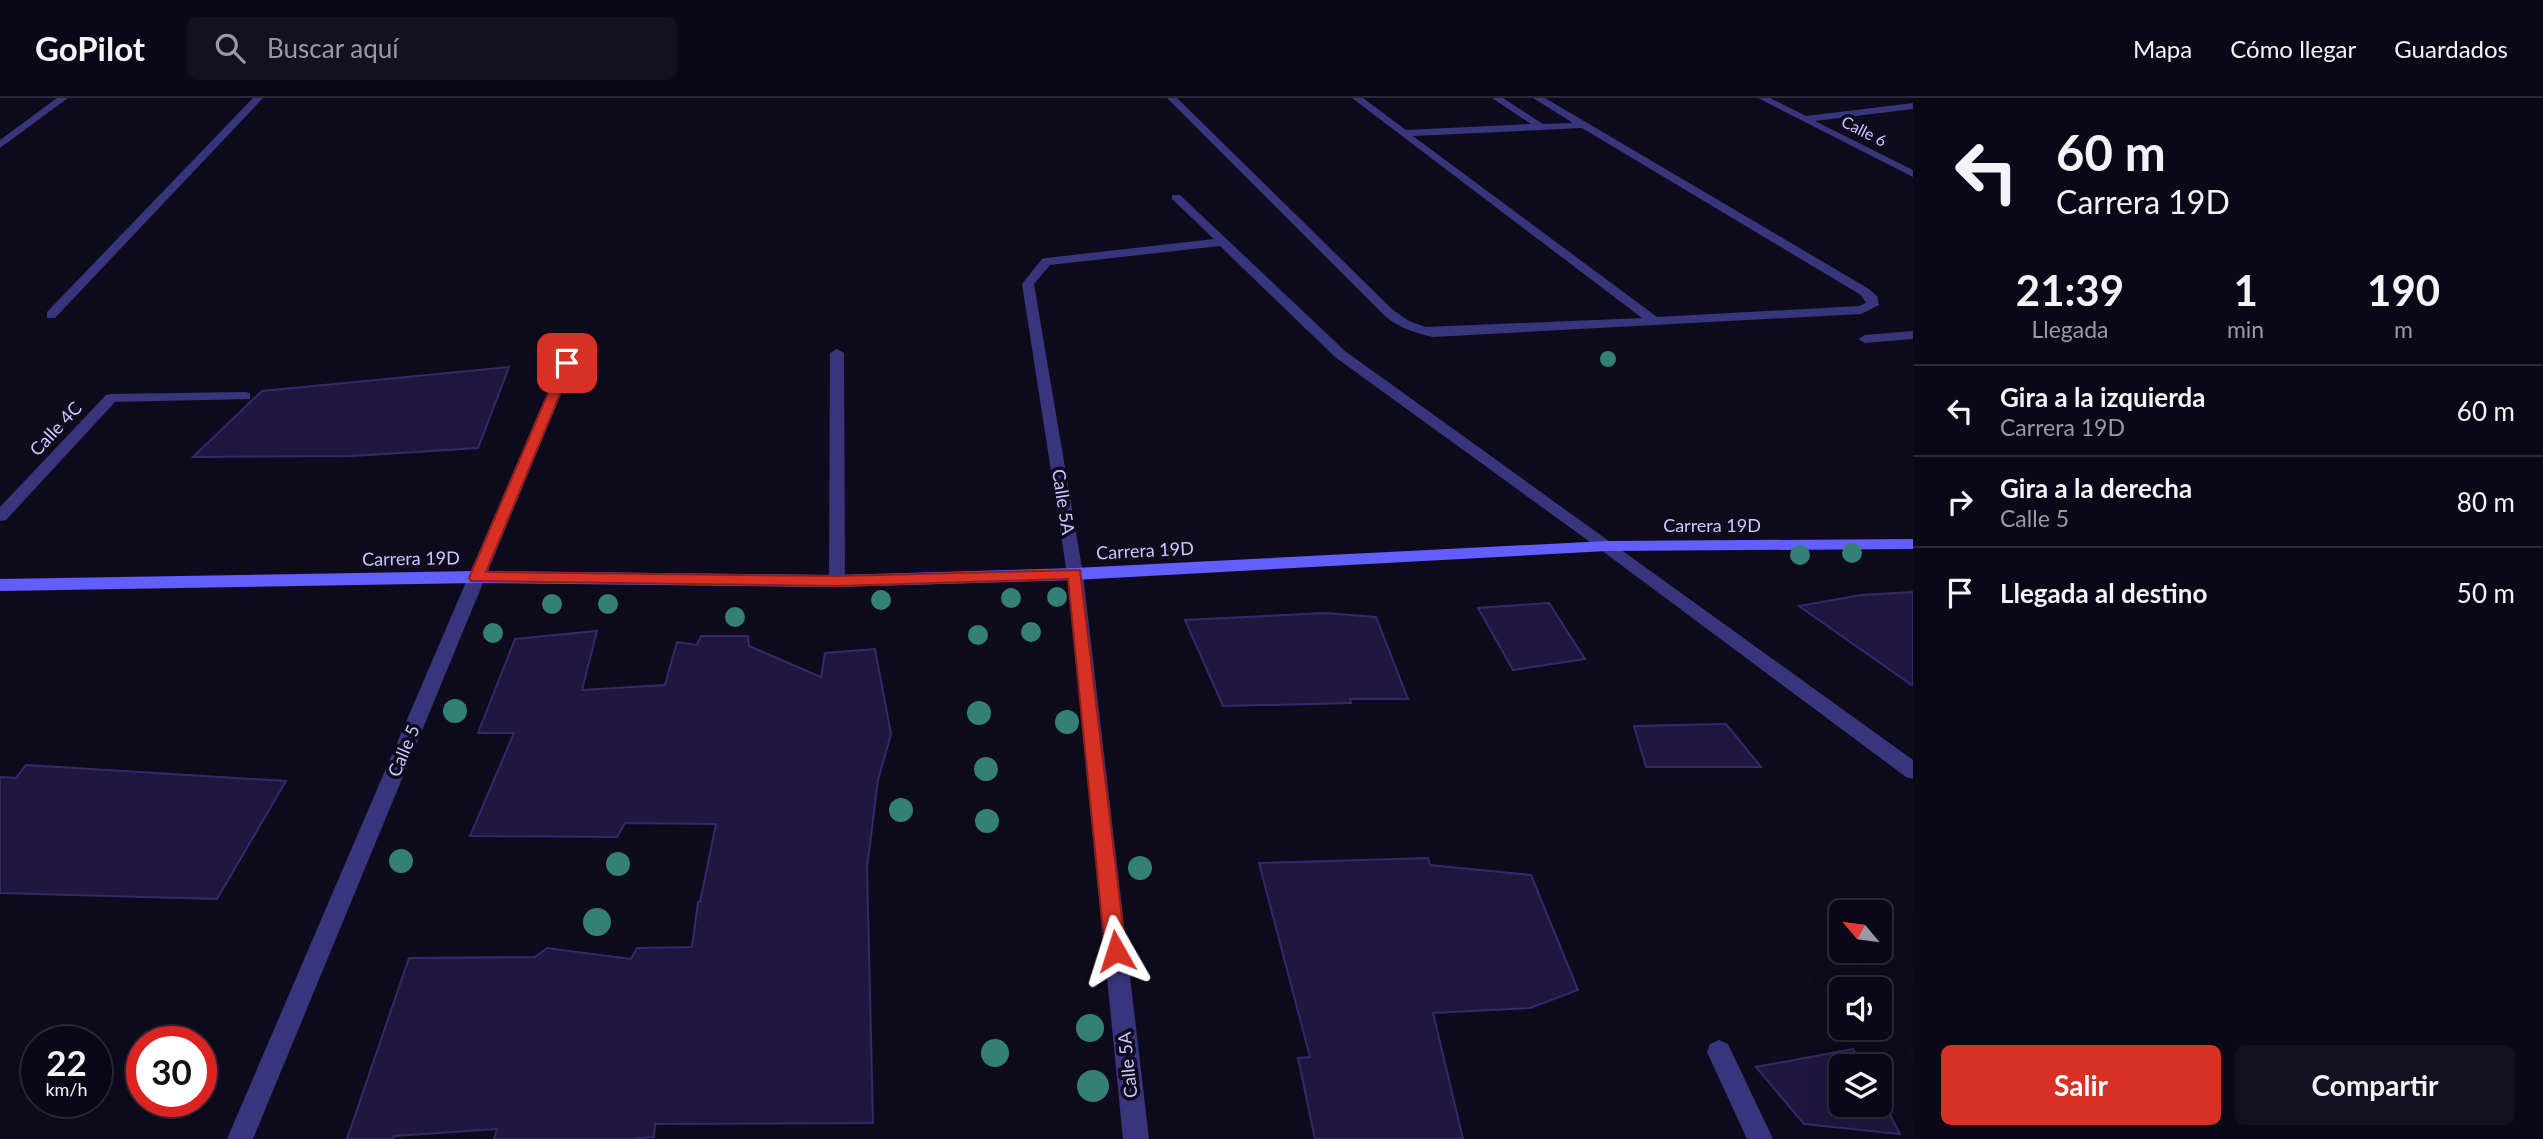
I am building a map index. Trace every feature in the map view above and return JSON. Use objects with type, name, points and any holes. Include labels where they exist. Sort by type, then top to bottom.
[{"type":"street","points":[[0,145],[63,98]]},
{"type":"street","points":[[51,315],[258,98]]},
{"type":"street","points":[[1171,98],[1390,313],[1408,326],[1433,333],[1861,310],[1873,305],[1871,296],[1865,292],[1538,98]]},
{"type":"street","points":[[1357,98],[1654,321]]},
{"type":"street","points":[[1497,98],[1541,127]]},
{"type":"street","name":"Calle 6","points":[[1763,98],[1913,174]]},
{"type":"street","points":[[1804,119],[1913,106]]},
{"type":"street","points":[[1404,133],[1584,125]]},
{"type":"street","points":[[1175,197],[1340,354],[1913,771]]},
{"type":"street","name":"Calle 5A","points":[[1136,1139],[1075,574],[1028,284],[1046,262],[1222,242]]},
{"type":"street","points":[[1865,339],[1913,335]]},
{"type":"street","points":[[837,353],[837,581]]},
{"type":"street","name":"Calle 5","points":[[240,1139],[567,363]]},
{"type":"street","name":"Calle 4C","points":[[0,516],[111,398],[244,396]]},
{"type":"street","name":"Carrera 19D","points":[[0,585],[477,578],[837,581],[1075,574],[1607,546],[1913,544]]},
{"type":"street","points":[[1719,1052],[1760,1139]]},
{"type":"building","points":[[509,367],[478,448],[352,456],[193,457],[262,391]]},
{"type":"building","points":[[1913,592],[1913,686],[1799,606],[1861,595]]},
{"type":"building","points":[[1549,603],[1585,659],[1513,670],[1478,608]]},
{"type":"building","points":[[1325,613],[1376,617],[1408,699],[1350,699],[1351,703],[1223,706],[1185,620]]},
{"type":"building","points":[[597,631],[582,690],[665,685],[677,642],[697,645],[701,636],[748,636],[749,646],[821,677],[825,653],[875,649],[891,734],[878,780],[867,868],[873,1123],[655,1124],[654,1137],[632,1139],[494,1139],[497,1129],[394,1136],[393,1139],[347,1139],[409,958],[535,957],[547,948],[631,959],[637,948],[692,947],[698,902],[716,824],[625,823],[617,837],[470,836],[514,733],[478,733],[515,639]]},
{"type":"building","points":[[1726,724],[1761,767],[1646,767],[1634,726]]},
{"type":"building","points":[[26,765],[286,781],[217,899],[0,893],[0,777],[16,778]]},
{"type":"building","points":[[1428,858],[1430,865],[1531,875],[1578,990],[1530,1008],[1433,1013],[1463,1139],[1315,1139],[1298,1058],[1310,1057],[1259,863]]},
{"type":"building","points":[[1853,1049],[1856,1054],[1829,1054],[1829,1117],[1891,1117],[1900,1134],[1804,1124],[1756,1067]]},
{"type":"route","points":[[567,363],[477,578],[837,581],[1075,574],[1116,951]]}]
